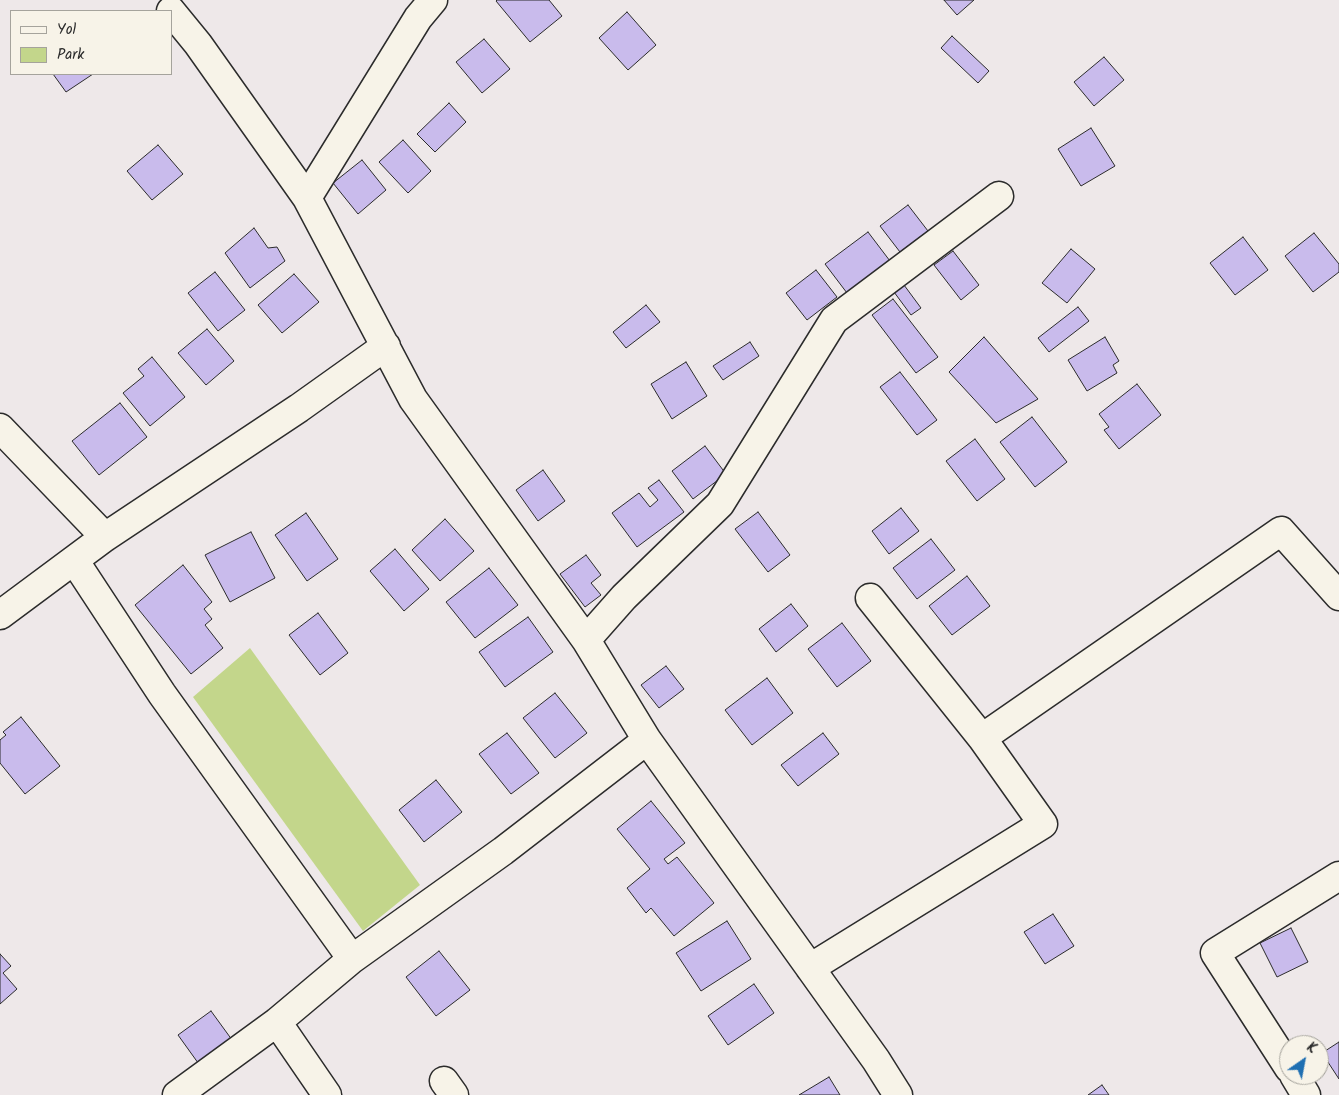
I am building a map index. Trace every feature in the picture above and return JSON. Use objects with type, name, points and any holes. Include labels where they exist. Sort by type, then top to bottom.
[{"type":"street","points":[[162,0],[170,10]]},
{"type":"street","points":[[307,198],[418,18],[433,0]]},
{"type":"street","points":[[172,12],[198,44],[307,198],[413,399],[586,640],[647,740],[876,1060],[898,1095]]},
{"type":"street","points":[[586,640],[624,597],[720,504],[834,320],[999,196]]},
{"type":"street","points":[[0,615],[105,537],[299,408],[386,346]]},
{"type":"street","points":[[0,428],[105,537]]},
{"type":"street","points":[[982,738],[1281,531],[1339,596]]},
{"type":"street","points":[[74,560],[162,694],[352,959]]},
{"type":"street","points":[[810,968],[1043,824],[982,738],[870,598]]},
{"type":"street","points":[[177,1095],[276,1022],[352,959],[503,851],[647,740]]},
{"type":"street","points":[[1279,1052],[1216,954],[1339,876]]},
{"type":"street","points":[[276,1022],[327,1095]]},
{"type":"green space","points":[[250,648],[420,885],[363,931],[193,697]]},
{"type":"building","points":[[497,0],[549,0],[562,16],[530,42]]},
{"type":"building","points":[[944,0],[974,0],[957,15]]},
{"type":"building","points":[[627,12],[656,45],[628,70],[599,38]]},
{"type":"building","points":[[952,36],[989,71],[978,83],[941,48]]},
{"type":"building","points":[[484,39],[510,69],[482,93],[456,62]]},
{"type":"building","points":[[1104,57],[1124,80],[1094,106],[1074,82]]},
{"type":"building","points":[[54,75],[92,75],[66,92]]},
{"type":"building","points":[[449,103],[466,122],[435,152],[417,134]]},
{"type":"building","points":[[1091,128],[1115,166],[1081,186],[1058,149]]},
{"type":"building","points":[[403,140],[431,171],[408,193],[379,162]]},
{"type":"building","points":[[158,145],[183,174],[152,200],[127,171]]},
{"type":"building","points":[[362,160],[386,190],[358,214],[333,183]]},
{"type":"building","points":[[908,205],[928,231],[900,252],[880,226]]},
{"type":"building","points":[[254,228],[268,248],[277,247],[285,261],[250,288],[225,253]]},
{"type":"building","points":[[868,232],[890,261],[847,293],[825,264]]},
{"type":"building","points":[[1314,233],[1339,264],[1339,272],[1313,292],[1285,256]]},
{"type":"building","points":[[1243,237],[1268,270],[1235,295],[1210,263]]},
{"type":"building","points":[[1071,249],[1095,269],[1067,303],[1042,283]]},
{"type":"building","points":[[953,251],[979,285],[961,300],[934,265]]},
{"type":"building","points":[[816,270],[837,297],[807,320],[786,293]]},
{"type":"building","points":[[215,272],[245,310],[218,331],[188,293]]},
{"type":"building","points":[[294,274],[319,302],[282,333],[258,305]]},
{"type":"building","points":[[904,285],[921,308],[911,315],[894,292]]},
{"type":"building","points":[[893,299],[938,357],[916,373],[872,315]]},
{"type":"building","points":[[646,305],[660,322],[626,348],[613,332]]},
{"type":"building","points":[[1078,307],[1089,321],[1049,352],[1038,338]]},
{"type":"building","points":[[207,329],[234,361],[206,385],[178,353]]},
{"type":"building","points":[[984,337],[1038,399],[996,423],[949,372]]},
{"type":"building","points":[[1105,337],[1119,361],[1113,365],[1117,373],[1087,391],[1068,360]]},
{"type":"building","points":[[750,342],[759,356],[723,380],[713,366]]},
{"type":"building","points":[[152,357],[185,397],[150,426],[123,393],[144,376],[138,369]]},
{"type":"building","points":[[686,362],[707,396],[672,419],[651,384]]},
{"type":"building","points":[[900,372],[937,420],[917,435],[880,387]]},
{"type":"building","points":[[1137,384],[1161,415],[1119,449],[1104,430],[1109,427],[1099,414]]},
{"type":"building","points":[[120,403],[147,437],[99,475],[72,441]]},
{"type":"building","points":[[1032,417],[1067,462],[1035,487],[1000,442]]},
{"type":"building","points":[[975,439],[1005,479],[977,501],[946,461]]},
{"type":"building","points":[[705,446],[726,474],[693,499],[672,471]]},
{"type":"building","points":[[543,470],[565,501],[538,521],[516,490]]},
{"type":"building","points":[[659,480],[684,512],[637,547],[612,513],[639,493],[650,507],[658,500],[648,488]]},
{"type":"building","points":[[901,508],[919,531],[889,554],[872,531]]},
{"type":"building","points":[[758,512],[790,555],[768,572],[735,529]]},
{"type":"building","points":[[306,513],[338,559],[307,581],[275,535]]},
{"type":"building","points":[[445,519],[474,551],[440,581],[412,550]]},
{"type":"building","points":[[251,532],[275,578],[230,602],[205,555]]},
{"type":"building","points":[[931,539],[955,570],[917,599],[893,568]]},
{"type":"building","points":[[395,549],[429,589],[404,611],[370,571]]},
{"type":"building","points":[[586,555],[601,575],[591,583],[601,595],[585,607],[560,574]]},
{"type":"building","points":[[183,565],[212,602],[204,609],[212,619],[205,625],[223,648],[191,674],[135,605]]},
{"type":"building","points":[[489,568],[518,605],[475,638],[446,602]]},
{"type":"building","points":[[967,576],[990,606],[952,635],[929,606]]},
{"type":"building","points":[[791,604],[808,626],[776,652],[759,629]]},
{"type":"building","points":[[318,613],[348,653],[320,675],[289,635]]},
{"type":"building","points":[[528,617],[553,652],[505,687],[479,652]]},
{"type":"building","points":[[842,623],[871,661],[837,687],[808,649]]},
{"type":"building","points":[[666,666],[684,689],[659,708],[641,685]]},
{"type":"building","points":[[767,678],[793,713],[752,745],[725,710]]},
{"type":"building","points":[[555,693],[587,733],[555,758],[523,718]]},
{"type":"building","points":[[21,717],[60,766],[25,794],[0,763],[0,740],[6,735],[3,732]]},
{"type":"building","points":[[507,733],[539,773],[511,794],[479,754]]},
{"type":"building","points":[[823,733],[839,754],[798,786],[781,765]]},
{"type":"building","points":[[436,780],[462,812],[424,842],[399,810]]},
{"type":"building","points":[[651,801],[685,843],[664,859],[668,864],[677,857],[714,903],[674,936],[651,908],[646,913],[627,888],[650,869],[617,829]]},
{"type":"building","points":[[1053,914],[1074,946],[1045,964],[1024,932]]},
{"type":"building","points":[[727,921],[751,959],[701,991],[676,953]]},
{"type":"building","points":[[1291,928],[1308,962],[1277,977],[1260,943]]},
{"type":"building","points":[[439,951],[470,990],[436,1016],[406,977]]},
{"type":"building","points":[[0,954],[11,966],[3,973],[17,989],[0,1004]]},
{"type":"building","points":[[754,984],[774,1013],[728,1045],[708,1016]]},
{"type":"building","points":[[211,1011],[235,1044],[201,1067],[178,1035]]},
{"type":"building","points":[[1339,1042],[1339,1079],[1329,1064],[1329,1048]]},
{"type":"building","points":[[829,1077],[840,1095],[799,1095]]},
{"type":"building","points":[[1102,1085],[1109,1095],[1088,1095]]}]
